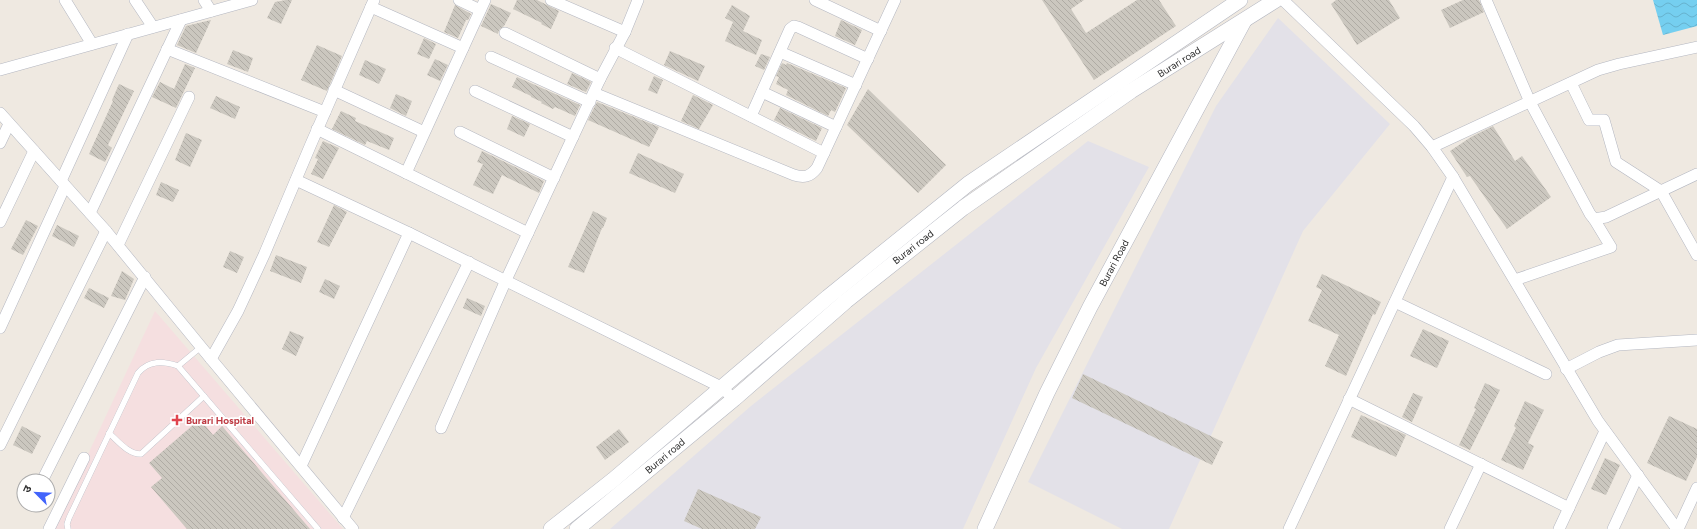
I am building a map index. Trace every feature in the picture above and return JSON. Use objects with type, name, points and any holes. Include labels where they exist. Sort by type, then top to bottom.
[{"type":"main road","points":[[1240,0],[1244,21]]},
{"type":"main road","name":"Burari road","points":[[552,529],[619,475],[828,297],[968,184],[1240,0]]},
{"type":"main road","name":"Burari road","points":[[577,529],[734,399],[846,301],[963,208],[1131,91],[1276,0]]},
{"type":"main road","name":"Burari Road","points":[[985,529],[1044,400],[1090,307],[1244,21]]},
{"type":"street","points":[[65,0],[92,44]]},
{"type":"street","points":[[135,0],[153,27]]},
{"type":"street","points":[[204,0],[211,11]]},
{"type":"street","points":[[0,70],[252,0]]},
{"type":"street","points":[[459,0],[480,10]]},
{"type":"street","points":[[406,173],[485,0]]},
{"type":"street","points":[[551,0],[624,32]]},
{"type":"street","points":[[441,428],[506,280],[638,0]]},
{"type":"street","points":[[815,0],[881,31]]},
{"type":"street","points":[[491,57],[802,177],[808,177],[813,174],[817,168],[895,0]]},
{"type":"street","points":[[1283,0],[1414,126],[1432,147],[1453,177],[1566,369],[1605,431],[1678,529],[1697,488]]},
{"type":"street","points":[[1486,0],[1530,102],[1590,214],[1611,247],[1515,280]]},
{"type":"street","points":[[211,359],[238,311],[251,284],[373,3],[463,48]]},
{"type":"street","points":[[90,213],[181,20]]},
{"type":"street","points":[[751,116],[790,28],[794,26],[868,59]]},
{"type":"street","points":[[505,33],[600,79]]},
{"type":"street","points":[[0,328],[128,34]]},
{"type":"street","points":[[1432,147],[1598,70],[1697,47]]},
{"type":"street","points":[[615,48],[824,153]]},
{"type":"street","points":[[167,49],[325,112]]},
{"type":"street","points":[[780,52],[856,85]]},
{"type":"street","points":[[1571,83],[1590,120],[1604,120],[1616,162],[1661,191],[1697,255]]},
{"type":"street","points":[[334,90],[424,132]]},
{"type":"street","points":[[475,91],[573,138]]},
{"type":"street","points":[[762,92],[836,127]]},
{"type":"street","points":[[118,245],[189,97]]},
{"type":"street","points":[[0,113],[118,245],[353,529]]},
{"type":"street","points":[[0,143],[9,124]]},
{"type":"street","points":[[317,129],[528,233]]},
{"type":"street","points":[[460,132],[554,178]]},
{"type":"street","points":[[0,222],[34,151]]},
{"type":"street","points":[[1594,219],[1606,217],[1697,174]]},
{"type":"street","points":[[1289,529],[1453,177]]},
{"type":"street","points":[[296,180],[506,280],[721,387],[734,399]]},
{"type":"street","points":[[0,445],[106,231]]},
{"type":"street","points":[[301,466],[409,233]]},
{"type":"street","points":[[343,518],[469,262]]},
{"type":"street","points":[[46,473],[145,277]]},
{"type":"street","points":[[1395,302],[1546,374]]},
{"type":"street","points":[[1566,369],[1599,352],[1618,345],[1697,340]]},
{"type":"street","points":[[1349,399],[1569,508]]},
{"type":"street","points":[[1559,529],[1605,431]]},
{"type":"street","points":[[49,529],[84,458]]},
{"type":"street","points":[[1450,529],[1480,464]]},
{"type":"street","points":[[1613,529],[1638,475]]},
{"type":"lane","points":[[178,366],[201,347]]},
{"type":"lane","points":[[68,529],[67,524],[69,518],[138,373],[142,368],[148,365],[162,362],[178,366],[318,529]]},
{"type":"lane","points":[[109,433],[130,451],[135,454],[141,454],[204,396]]},
{"type":"shaded area","points":[[1278,18],[1390,124],[1303,231],[1169,529],[1122,529],[1028,482],[1216,106]]},
{"type":"shaded area","points":[[1088,141],[1149,167],[1036,368],[963,529],[610,529],[751,406]]},
{"type":"shaded area","name":"Burari Hospital","points":[[155,311],[343,529],[53,529]]},
{"type":"water","points":[[1653,0],[1697,0],[1697,26],[1663,35]]},
{"type":"building","points":[[292,0],[281,24],[267,18],[275,2]]},
{"type":"building","points":[[517,0],[537,0],[559,11],[551,29],[513,9]]},
{"type":"building","points":[[1042,0],[1084,0],[1071,9],[1086,33],[1137,0],[1159,0],[1176,26],[1094,80]]},
{"type":"building","points":[[1336,0],[1389,0],[1400,18],[1357,45],[1331,4]]},
{"type":"building","points":[[1463,0],[1479,0],[1484,12],[1450,28],[1441,10]]},
{"type":"building","points":[[491,4],[511,13],[504,26],[499,30],[498,34],[481,26]]},
{"type":"building","points":[[455,5],[471,14],[468,20],[466,20],[458,38],[444,32]]},
{"type":"building","points":[[732,5],[750,16],[743,31],[762,40],[756,55],[725,41],[733,22],[725,18]]},
{"type":"building","points":[[211,20],[196,53],[177,45],[186,26]]},
{"type":"building","points":[[841,20],[862,30],[855,45],[835,36]]},
{"type":"building","points":[[424,38],[436,44],[429,59],[417,54]]},
{"type":"building","points":[[317,45],[342,56],[327,91],[301,80]]},
{"type":"building","points":[[233,50],[253,58],[248,72],[227,64]]},
{"type":"building","points":[[670,51],[705,66],[698,81],[664,65]]},
{"type":"building","points":[[761,54],[770,57],[764,70],[755,66]]},
{"type":"building","points":[[435,59],[448,65],[440,81],[427,75]]},
{"type":"building","points":[[365,60],[386,69],[379,84],[359,75]]},
{"type":"building","points":[[782,63],[786,65],[787,63],[846,88],[835,112],[831,110],[828,116],[786,95],[788,90],[776,84],[779,77],[776,76]]},
{"type":"building","points":[[185,64],[195,68],[176,108],[152,97],[160,82],[174,89]]},
{"type":"building","points":[[572,73],[591,82],[586,92],[567,84]]},
{"type":"building","points":[[654,76],[663,80],[657,94],[648,90]]},
{"type":"building","points":[[517,77],[580,105],[575,116],[555,107],[553,109],[512,87]]},
{"type":"building","points":[[119,84],[134,91],[108,145],[112,148],[105,162],[89,154]]},
{"type":"building","points":[[868,89],[946,165],[918,193],[847,125]]},
{"type":"building","points":[[396,94],[412,101],[406,116],[390,108]]},
{"type":"building","points":[[693,95],[713,105],[699,129],[681,121]]},
{"type":"building","points":[[216,96],[240,107],[235,119],[210,108]]},
{"type":"building","points":[[597,102],[659,127],[649,147],[588,120]]},
{"type":"building","points":[[780,108],[822,128],[816,141],[774,120]]},
{"type":"building","points":[[341,111],[356,118],[355,121],[394,138],[389,150],[367,141],[365,145],[332,129]]},
{"type":"building","points":[[512,116],[530,124],[524,137],[507,129]]},
{"type":"building","points":[[1493,126],[1515,161],[1522,156],[1551,197],[1507,229],[1470,176],[1467,177],[1450,151],[1471,137]]},
{"type":"building","points":[[186,133],[202,140],[190,167],[175,160]]},
{"type":"building","points":[[323,141],[339,148],[323,179],[311,174],[318,159],[315,158]]},
{"type":"building","points":[[482,151],[544,181],[539,193],[502,175],[493,194],[473,185],[483,164],[477,162]]},
{"type":"building","points":[[638,153],[684,174],[675,193],[629,173]]},
{"type":"building","points":[[161,182],[179,190],[173,202],[156,195]]},
{"type":"building","points":[[334,205],[347,212],[329,247],[317,242]]},
{"type":"building","points":[[593,211],[607,218],[584,273],[568,267]]},
{"type":"building","points":[[26,220],[38,226],[23,255],[11,249]]},
{"type":"building","points":[[57,225],[79,236],[74,247],[52,236]]},
{"type":"building","points":[[230,251],[244,257],[237,273],[223,267]]},
{"type":"building","points":[[276,255],[307,267],[301,283],[270,271]]},
{"type":"building","points":[[122,271],[134,279],[125,300],[111,296]]},
{"type":"building","points":[[1322,274],[1381,302],[1375,315],[1373,314],[1346,376],[1325,366],[1339,335],[1308,321],[1322,290],[1316,287]]},
{"type":"building","points":[[325,279],[340,286],[334,299],[319,292]]},
{"type":"building","points":[[89,288],[109,298],[104,308],[84,298]]},
{"type":"building","points":[[467,298],[485,306],[481,316],[463,308]]},
{"type":"building","points":[[1423,329],[1449,341],[1437,368],[1410,356]]},
{"type":"building","points":[[290,331],[304,337],[296,356],[282,349]]},
{"type":"building","points":[[1083,374],[1223,442],[1212,465],[1072,398]]},
{"type":"building","points":[[1485,383],[1500,390],[1470,450],[1459,445],[1476,409],[1474,408]]},
{"type":"building","points":[[1413,393],[1423,397],[1412,422],[1402,417]]},
{"type":"building","points":[[1525,401],[1544,410],[1528,443],[1534,446],[1523,470],[1501,460],[1516,428],[1514,426]]},
{"type":"building","points":[[1361,415],[1406,435],[1396,457],[1351,437]]},
{"type":"building","points":[[1669,416],[1697,429],[1697,457],[1686,481],[1647,463]]},
{"type":"building","points":[[200,419],[213,435],[222,426],[310,529],[187,529],[151,487],[162,478],[149,463]]},
{"type":"building","points":[[22,426],[41,436],[32,454],[13,445]]},
{"type":"building","points":[[619,429],[629,442],[605,460],[596,447]]},
{"type":"building","points":[[1605,458],[1620,465],[1606,495],[1591,489]]},
{"type":"building","points":[[698,489],[761,517],[755,529],[702,529],[684,521]]},
{"type":"place","name":"Burari Hospital","points":[[177,420]]}]
